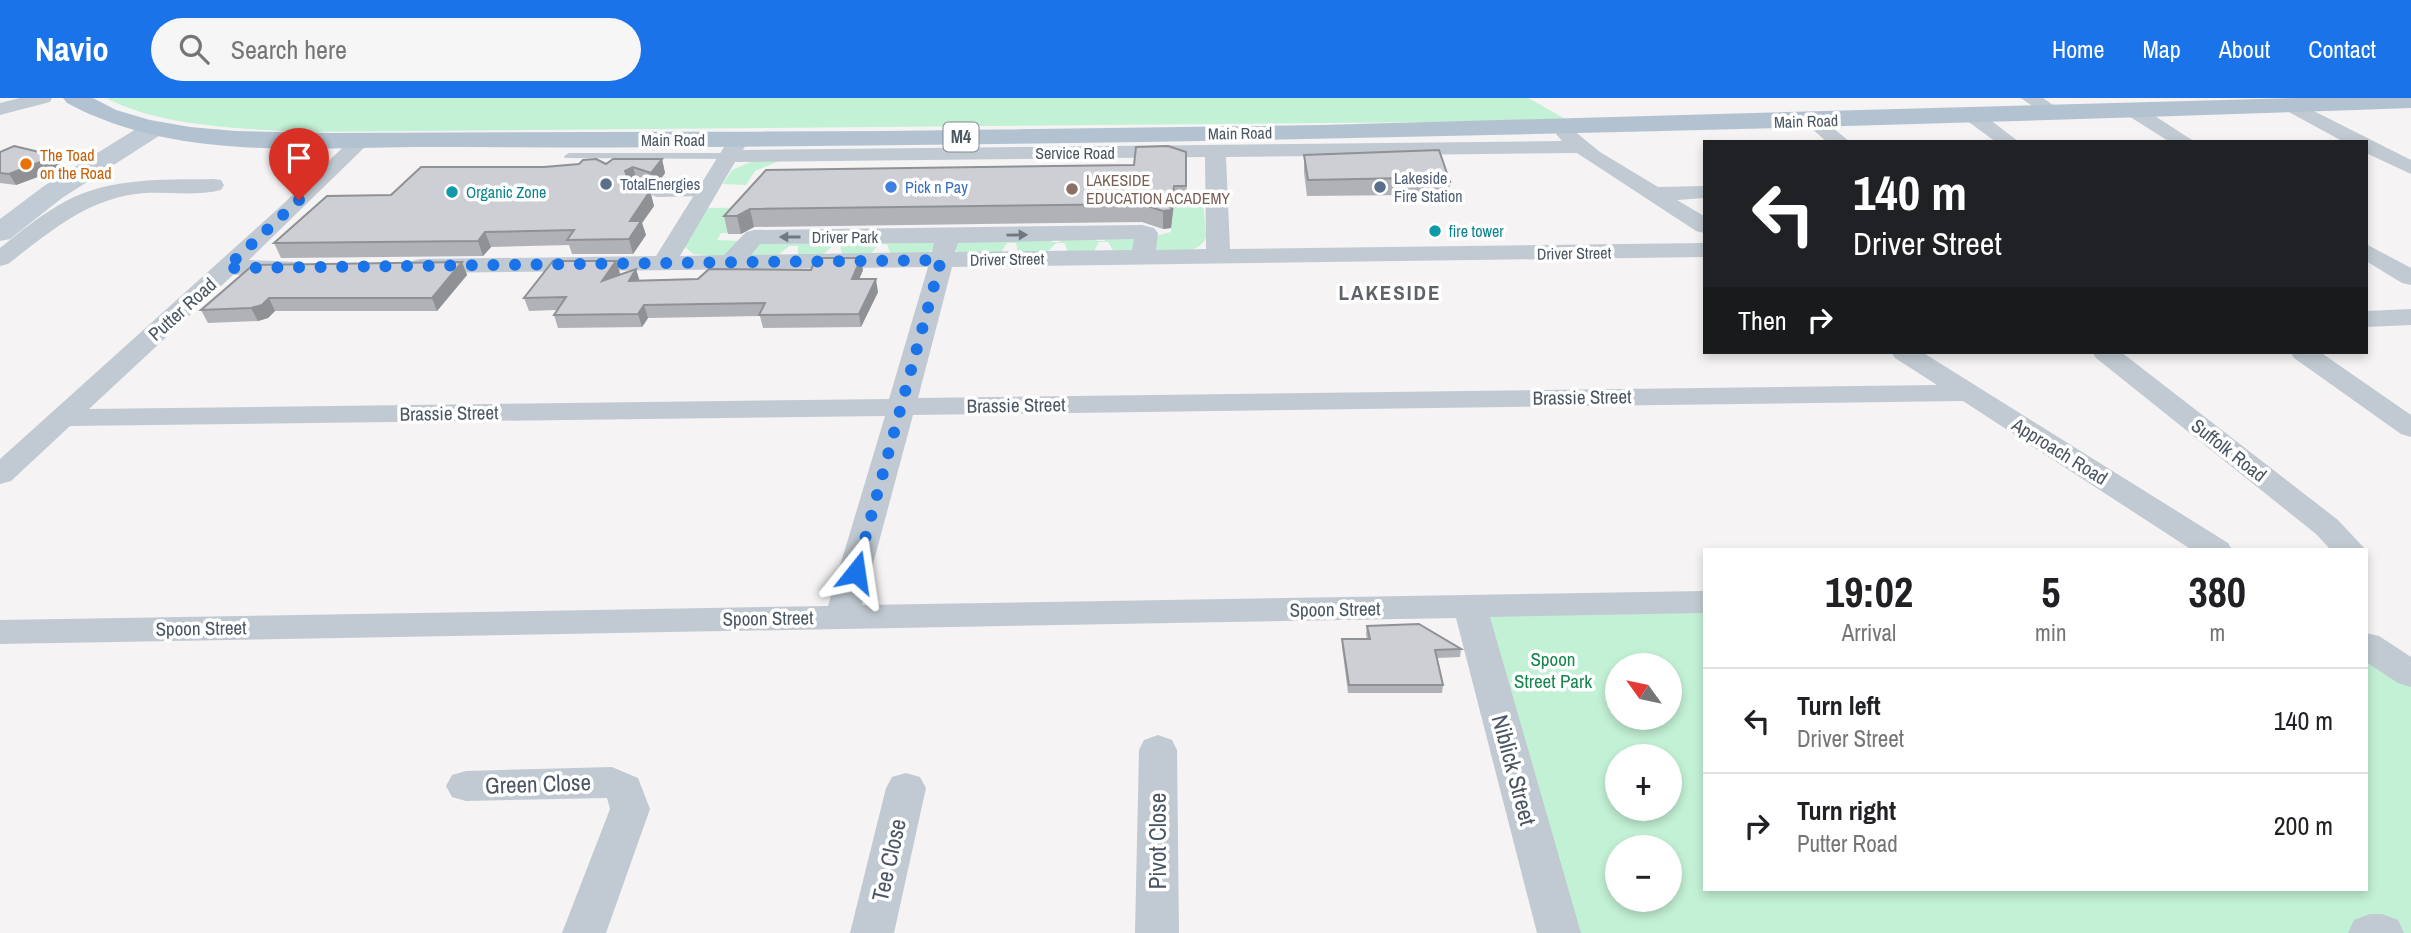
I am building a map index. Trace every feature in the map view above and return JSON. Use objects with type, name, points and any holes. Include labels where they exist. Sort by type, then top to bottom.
[{"type":"main road","name":"Main Road","points":[[75,98],[109,117],[153,129],[188,134],[297,140],[734,148],[1404,140],[1560,128],[2411,101]]},
{"type":"main road","points":[[18,223],[53,192],[153,129]]},
{"type":"main road","points":[[18,223],[188,134]]},
{"type":"street","points":[[0,108],[43,98]]},
{"type":"street","points":[[2030,98],[2056,114]]},
{"type":"street","points":[[2291,106],[2356,140]]},
{"type":"street","points":[[2134,111],[2182,140]]},
{"type":"street","points":[[1973,116],[2006,140]]},
{"type":"street","points":[[1813,121],[1837,140]]},
{"type":"street","points":[[1560,128],[1582,147],[1703,225]]},
{"type":"street","name":"Putter Road","points":[[0,475],[362,140]]},
{"type":"street","name":"Service Road","points":[[734,148],[820,159],[1089,157],[1404,140],[1582,147]]},
{"type":"street","points":[[2368,146],[2411,168]]},
{"type":"street","points":[[664,263],[734,148]]},
{"type":"street","points":[[1215,152],[1218,257]]},
{"type":"street","points":[[0,259],[18,223],[121,189],[213,185]]},
{"type":"street","points":[[1654,194],[1703,192]]},
{"type":"street","points":[[841,617],[856,572],[945,247]]},
{"type":"street","name":"Driver Street","points":[[391,266],[664,263],[738,254],[945,247],[1144,250],[1218,257],[1703,250]]},
{"type":"street","points":[[2368,252],[2411,278]]},
{"type":"street","points":[[226,268],[310,267]]},
{"type":"street","points":[[2368,320],[2411,317]]},
{"type":"street","name":"Approach Road","points":[[1907,354],[2213,548]]},
{"type":"street","name":"Suffolk Road","points":[[2108,354],[2327,527],[2348,548]]},
{"type":"street","points":[[2306,354],[2411,428]]},
{"type":"street","name":"Brassie Street","points":[[62,418],[1969,393]]},
{"type":"street","name":"Spoon Street","points":[[0,632],[1703,602]]},
{"type":"street","name":"Niblick Street","points":[[1470,606],[1559,933]]},
{"type":"street","points":[[2368,646],[2411,674]]},
{"type":"street","name":"Pivot Close","points":[[1157,933],[1158,750]]},
{"type":"street","name":"Green Close","points":[[466,786],[612,782],[624,789],[630,809],[584,933]]},
{"type":"street","name":"Tee Close","points":[[872,933],[906,788]]},
{"type":"street","points":[[2370,933],[2382,933]]},
{"type":"lane","name":"Service Road","points":[[569,156],[601,162],[734,148]]},
{"type":"lane","points":[[636,186],[657,194],[707,193]]},
{"type":"green space","points":[[106,98],[1528,98],[1569,121],[295,132],[223,127],[174,120],[150,115]]},
{"type":"green space","points":[[753,161],[779,161],[755,171],[746,185],[723,184],[732,170]]},
{"type":"green space","points":[[1186,192],[1203,198],[1206,237],[1197,247],[1184,251],[1154,252],[1155,236],[1171,232],[1171,213],[737,218],[729,233],[721,233],[717,240],[741,241],[730,257],[693,254],[684,246],[707,208],[1186,203]]},
{"type":"green space","points":[[987,237],[1004,242],[1049,237],[1052,242],[1060,242],[1064,237],[1095,238],[1097,241],[1136,238],[1139,252],[1114,252],[1108,242],[1099,242],[1093,253],[1068,253],[1065,243],[1056,243],[1046,253],[1018,254],[1016,243],[1007,243],[1000,254],[958,254],[953,244]]},
{"type":"green space","points":[[895,238],[938,244],[927,255],[891,255],[887,244],[879,244],[870,255],[842,256],[840,245],[834,245],[821,256],[798,256],[798,246],[789,246],[777,256],[751,257],[752,246],[757,243],[796,244],[800,240],[887,243]]},
{"type":"green space","name":"Spoon Street Park","points":[[1703,602],[1703,891],[2368,891],[2368,646],[2411,674],[2411,933],[1559,933],[1470,606]]},
{"type":"building","points":[[14,146],[56,156],[9,174],[0,173],[0,152]]},
{"type":"building","points":[[1168,146],[1186,152],[1186,186],[1174,186],[1171,210],[1163,211],[1141,204],[750,209],[737,216],[724,216],[766,170],[1134,165],[1136,147]]},
{"type":"building","points":[[1439,150],[1450,182],[1409,182],[1408,178],[1308,180],[1304,155]]},
{"type":"building","points":[[596,159],[606,164],[613,159],[662,159],[651,173],[633,167],[625,171],[627,176],[644,182],[637,192],[650,191],[630,221],[641,221],[629,239],[567,240],[574,230],[485,232],[478,241],[274,243],[327,196],[391,195],[421,167],[544,167],[579,164],[583,160]]},
{"type":"building","points":[[816,258],[861,258],[852,279],[876,279],[859,314],[759,315],[765,303],[644,305],[638,314],[554,315],[566,297],[524,298],[553,261],[616,261],[602,281],[636,269],[629,281],[698,279],[709,269],[811,270]]},
{"type":"building","points":[[462,262],[432,298],[269,298],[262,305],[251,308],[201,310],[253,265]]},
{"type":"building","points":[[1419,624],[1461,649],[1435,650],[1443,685],[1349,685],[1342,639],[1370,639],[1367,626]]},
{"type":"place","name":"The Toad on the Road","points":[[26,164]]},
{"type":"place","name":"TotalEnergies","points":[[606,184]]},
{"type":"place","name":"Pick n Pay","points":[[891,187]]},
{"type":"place","name":"Lakeside Fire Station","points":[[1380,187]]},
{"type":"place","name":"LAKESIDE EDUCATION ACADEMY","points":[[1072,189]]},
{"type":"place","name":"Organic Zone","points":[[452,192]]},
{"type":"place","name":"fire tower","points":[[1435,231]]},
{"type":"district","name":"LAKESIDE","points":[[1390,293]]},
{"type":"route","points":[[299,200],[226,268],[941,260],[856,572]]}]
